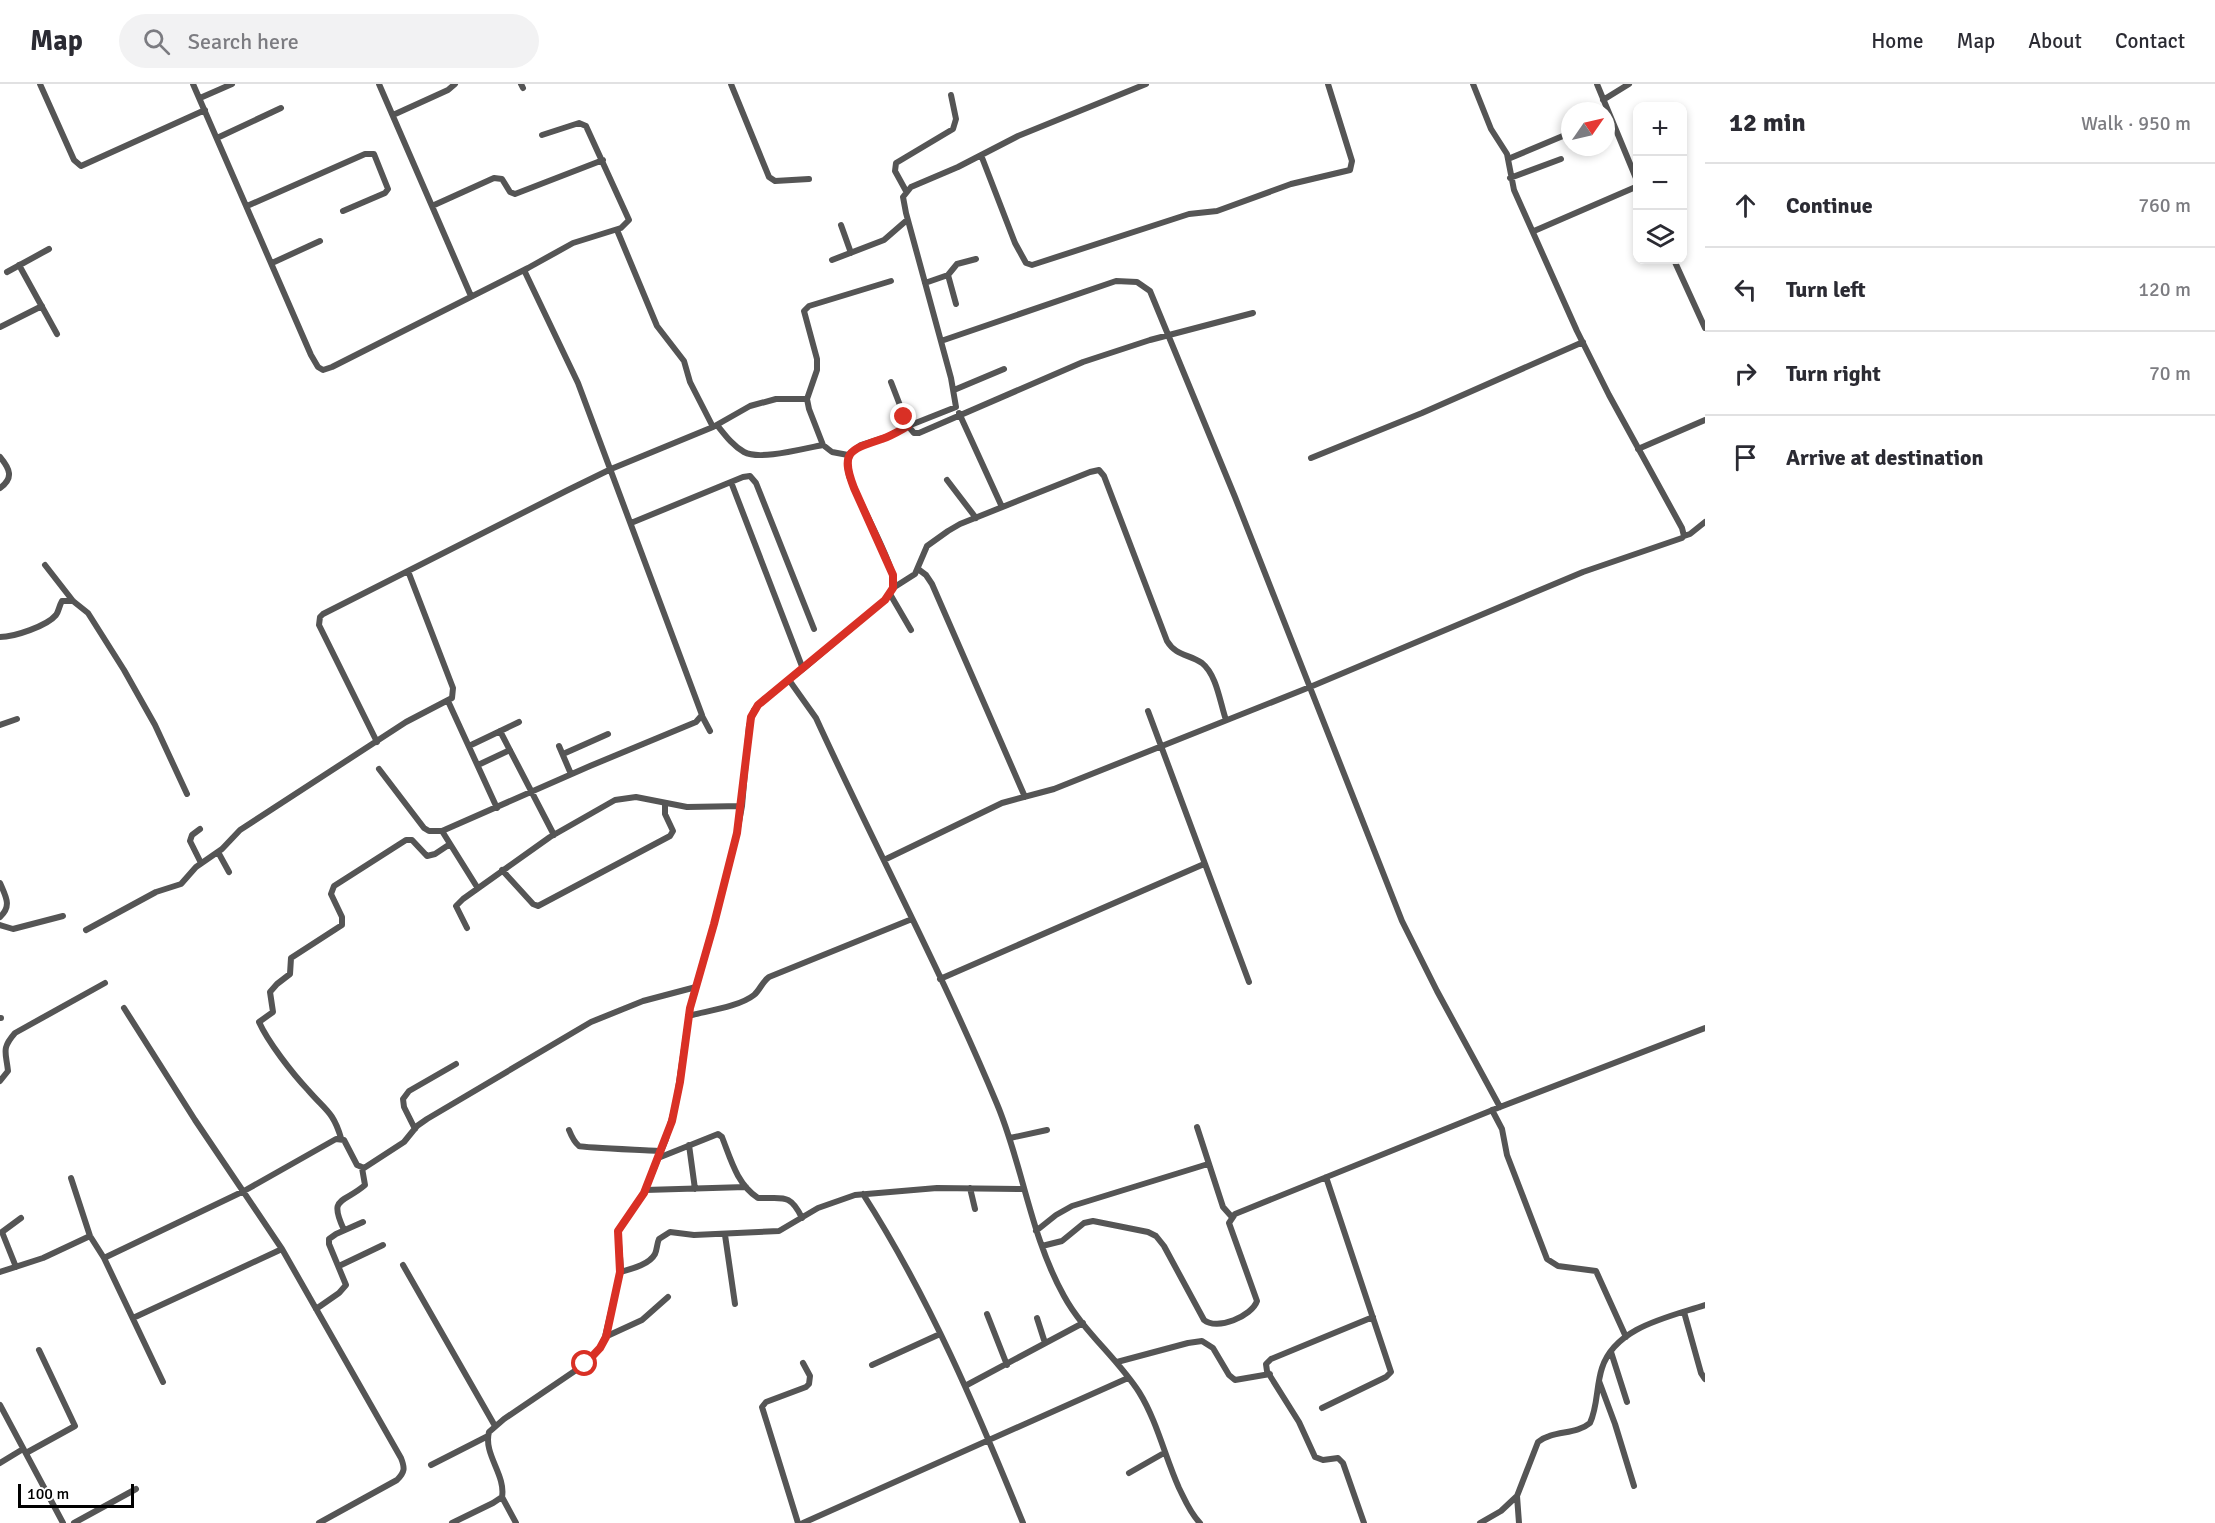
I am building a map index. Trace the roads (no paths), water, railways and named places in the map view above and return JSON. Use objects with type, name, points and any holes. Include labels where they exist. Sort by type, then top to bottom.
[{"type":"street","points":[[40,84],[74,160],[81,166],[205,110]]},
{"type":"street","points":[[193,84],[311,355],[318,367],[323,370],[524,270],[573,243],[617,230],[627,224],[629,220],[589,129],[584,124],[576,124],[542,135]]},
{"type":"street","points":[[200,98],[232,84]]},
{"type":"street","points":[[380,84],[471,296]]},
{"type":"street","points":[[393,115],[448,90],[455,84]]},
{"type":"street","points":[[731,84],[769,177],[775,181],[809,179]]},
{"type":"street","points":[[1002,507],[956,408],[954,390],[903,203],[906,191],[1042,125],[1146,84]]},
{"type":"street","points":[[981,155],[1015,243],[1026,263],[1032,265],[1180,217],[1228,208],[1298,182],[1350,170],[1352,161],[1328,84]]},
{"type":"street","points":[[1473,84],[1491,129],[1508,159],[1510,178],[1582,342],[1684,536]]},
{"type":"street","points":[[1597,84],[1603,100],[1629,84]]},
{"type":"street","points":[[906,191],[896,171],[896,163],[953,129],[956,119],[951,95]]},
{"type":"street","points":[[217,138],[281,108]]},
{"type":"street","points":[[1615,132],[1633,173]]},
{"type":"street","points":[[1508,159],[1561,137]]},
{"type":"street","points":[[247,206],[365,154],[374,154],[388,189],[385,193],[343,211]]},
{"type":"street","points":[[1510,178],[1561,159]]},
{"type":"street","points":[[432,206],[494,178],[502,179],[510,192],[515,194],[603,160]]},
{"type":"street","points":[[1534,231],[1633,186]]},
{"type":"street","points":[[832,260],[884,240],[908,220]]},
{"type":"street","points":[[841,225],[851,253]]},
{"type":"street","points":[[617,230],[653,318],[661,333],[684,361],[690,382],[715,426],[743,452],[753,455],[824,445]]},
{"type":"street","points":[[272,263],[320,241]]},
{"type":"street","points":[[7,272],[49,249]]},
{"type":"street","points":[[925,283],[948,275],[957,264],[976,259]]},
{"type":"street","points":[[1676,264],[1705,328]]},
{"type":"street","points":[[19,265],[57,334]]},
{"type":"street","points":[[524,270],[567,358],[710,731]]},
{"type":"street","points":[[948,275],[956,304]]},
{"type":"street","points":[[941,341],[1109,283],[1127,280],[1137,282],[1150,291],[1235,497],[1402,921],[1437,992],[1500,1107]]},
{"type":"street","points":[[891,281],[804,309],[817,359],[817,370],[807,399],[824,445],[832,452],[848,455],[861,446],[956,408]]},
{"type":"street","points":[[0,327],[42,306]]},
{"type":"street","points":[[891,382],[908,426],[914,433],[919,433],[1083,362],[1168,335],[1252,313]]},
{"type":"street","points":[[1311,458],[1422,413],[1582,342]]},
{"type":"street","points":[[954,390],[1004,369]]},
{"type":"street","points":[[377,742],[323,636],[318,621],[323,614],[610,469],[715,426],[758,403],[776,399],[807,399]]},
{"type":"street","points":[[1638,449],[1705,420]]},
{"type":"street","points":[[848,455],[849,476],[889,566],[894,582],[891,591],[911,630]]},
{"type":"street","points":[[0,457],[10,473],[7,483],[0,488]]},
{"type":"street","points":[[431,1466],[488,1436],[495,1426],[585,1364],[600,1348],[606,1337],[620,1272],[618,1231],[639,1204],[660,1154],[676,1104],[688,1016],[723,892],[742,806],[751,717],[758,705],[803,669],[891,591],[910,578],[918,569],[923,551],[927,546],[948,531],[976,518],[1099,470],[1102,472],[1167,641],[1176,652],[1200,662],[1207,668],[1226,720]]},
{"type":"street","points":[[631,523],[747,476],[756,483],[814,629]]},
{"type":"street","points":[[947,480],[976,518]]},
{"type":"street","points":[[731,482],[803,669]]},
{"type":"street","points":[[884,860],[1002,803],[1047,792],[1310,687],[1583,572],[1680,539],[1705,522]]},
{"type":"street","points":[[45,565],[73,601],[88,612],[124,670],[155,725],[187,794]]},
{"type":"street","points":[[918,569],[932,584],[1025,797]]},
{"type":"street","points":[[86,930],[156,892],[181,884],[201,863],[218,852],[240,830],[406,722],[448,700],[454,694],[408,571]]},
{"type":"street","points":[[0,637],[15,635],[37,626],[56,615],[62,602],[73,601]]},
{"type":"street","points":[[789,680],[816,718],[973,1047],[1010,1138],[1036,1231],[1063,1294],[1083,1323],[1128,1378],[1151,1417],[1164,1453],[1188,1506],[1200,1523]]},
{"type":"street","points":[[448,700],[497,808]]},
{"type":"street","points":[[1148,711],[1249,982]]},
{"type":"street","points":[[379,769],[424,828],[429,831],[442,831],[696,722],[702,715]]},
{"type":"street","points":[[0,725],[17,719]]},
{"type":"street","points":[[469,746],[519,722]]},
{"type":"street","points":[[500,731],[554,835]]},
{"type":"street","points":[[563,754],[608,734]]},
{"type":"street","points":[[559,746],[572,774]]},
{"type":"street","points":[[478,765],[510,750]]},
{"type":"street","points":[[467,928],[456,906],[477,887],[554,835],[615,800],[636,797],[687,807],[742,806]]},
{"type":"street","points":[[502,870],[533,904],[541,904],[670,836],[673,831],[665,814],[665,804]]},
{"type":"street","points":[[200,829],[190,841],[201,863]]},
{"type":"street","points":[[442,831],[477,887]]},
{"type":"street","points":[[344,1230],[336,1207],[365,1185],[362,1168],[357,1165],[341,1138],[333,1116],[296,1076],[259,1022],[273,1012],[270,992],[290,974],[291,958],[342,926],[342,917],[331,894],[334,886],[406,840],[412,840],[428,856],[450,844]]},
{"type":"street","points":[[218,852],[229,872]]},
{"type":"street","points":[[940,979],[1204,864]]},
{"type":"street","points":[[0,884],[8,904],[7,911],[0,917]]},
{"type":"street","points":[[0,925],[13,929],[63,916]]},
{"type":"street","points":[[688,1016],[744,1001],[753,996],[763,981],[769,977],[912,919]]},
{"type":"street","points":[[0,1081],[8,1071],[5,1050],[8,1041],[15,1033],[105,983]]},
{"type":"street","points":[[362,1168],[404,1142],[415,1128],[591,1022],[643,1001],[696,987]]},
{"type":"street","points":[[124,1008],[195,1120],[282,1249],[405,1468],[403,1475],[397,1480],[319,1523]]},
{"type":"street","points":[[1042,1246],[1062,1241],[1089,1221],[1099,1221],[1153,1233],[1164,1246],[1204,1320],[1217,1325],[1250,1311],[1257,1301],[1234,1240],[1229,1223],[1231,1216],[1492,1110],[1705,1028]]},
{"type":"street","points":[[415,1128],[404,1107],[403,1099],[409,1091],[456,1064]]},
{"type":"street","points":[[1492,1110],[1502,1129],[1507,1155],[1547,1259],[1558,1266],[1596,1271],[1626,1337]]},
{"type":"street","points":[[1197,1127],[1223,1208],[1231,1216]]},
{"type":"street","points":[[568,1130],[578,1145],[585,1148],[609,1147],[660,1154],[716,1134],[720,1135],[736,1175],[746,1187],[758,1198],[778,1196],[792,1203],[802,1218]]},
{"type":"street","points":[[1010,1138],[1047,1130]]},
{"type":"street","points":[[104,1258],[244,1191],[341,1138]]},
{"type":"street","points":[[689,1145],[695,1189]]},
{"type":"street","points":[[1036,1231],[1072,1206],[1208,1164]]},
{"type":"street","points":[[1322,1408],[1390,1373],[1326,1177]]},
{"type":"street","points":[[71,1178],[90,1236],[104,1258],[164,1383]]},
{"type":"street","points":[[645,1190],[746,1187]]},
{"type":"street","points":[[620,1272],[651,1259],[656,1252],[659,1239],[666,1233],[724,1235],[779,1231],[834,1201],[863,1194],[937,1188],[1023,1189]]},
{"type":"street","points":[[970,1188],[975,1209]]},
{"type":"street","points":[[863,1194],[905,1261],[989,1439],[1023,1523]]},
{"type":"street","points":[[16,1267],[2,1232],[21,1218]]},
{"type":"street","points":[[316,1309],[345,1287],[346,1282],[328,1242],[332,1236],[363,1222]]},
{"type":"street","points":[[724,1235],[735,1304]]},
{"type":"street","points":[[0,1272],[43,1258],[90,1236]]},
{"type":"street","points":[[339,1266],[383,1245]]},
{"type":"street","points":[[133,1318],[282,1249]]},
{"type":"street","points":[[403,1264],[495,1426]]},
{"type":"street","points":[[606,1337],[642,1320],[668,1297]]},
{"type":"street","points":[[1519,1523],[1517,1496],[1538,1442],[1547,1437],[1584,1428],[1590,1423],[1604,1363],[1611,1352],[1626,1337],[1650,1324],[1705,1305]]},
{"type":"street","points":[[1684,1312],[1701,1373],[1705,1379]]},
{"type":"street","points":[[987,1314],[1007,1365]]},
{"type":"street","points":[[1364,1523],[1341,1460],[1335,1458],[1323,1460],[1315,1457],[1299,1422],[1266,1364],[1271,1359],[1373,1317]]},
{"type":"street","points":[[1036,1318],[1045,1343]]},
{"type":"street","points":[[965,1386],[1083,1323]]},
{"type":"street","points":[[872,1365],[940,1334]]},
{"type":"street","points":[[1117,1362],[1202,1341],[1213,1348],[1229,1375],[1235,1380],[1270,1374]]},
{"type":"street","points":[[0,1463],[75,1426],[39,1350]]},
{"type":"street","points":[[1611,1352],[1628,1402]]},
{"type":"street","points":[[803,1363],[810,1376],[810,1384],[766,1402],[762,1407],[801,1523],[1128,1378]]},
{"type":"street","points":[[1599,1381],[1634,1486]]},
{"type":"street","points":[[0,1405],[63,1523]]},
{"type":"street","points":[[488,1436],[502,1485],[502,1497],[516,1523]]},
{"type":"street","points":[[1129,1473],[1164,1453]]},
{"type":"street","points":[[74,1523],[136,1489]]},
{"type":"street","points":[[1480,1523],[1501,1511],[1517,1496]]},
{"type":"street","points":[[452,1523],[502,1497]]}]
